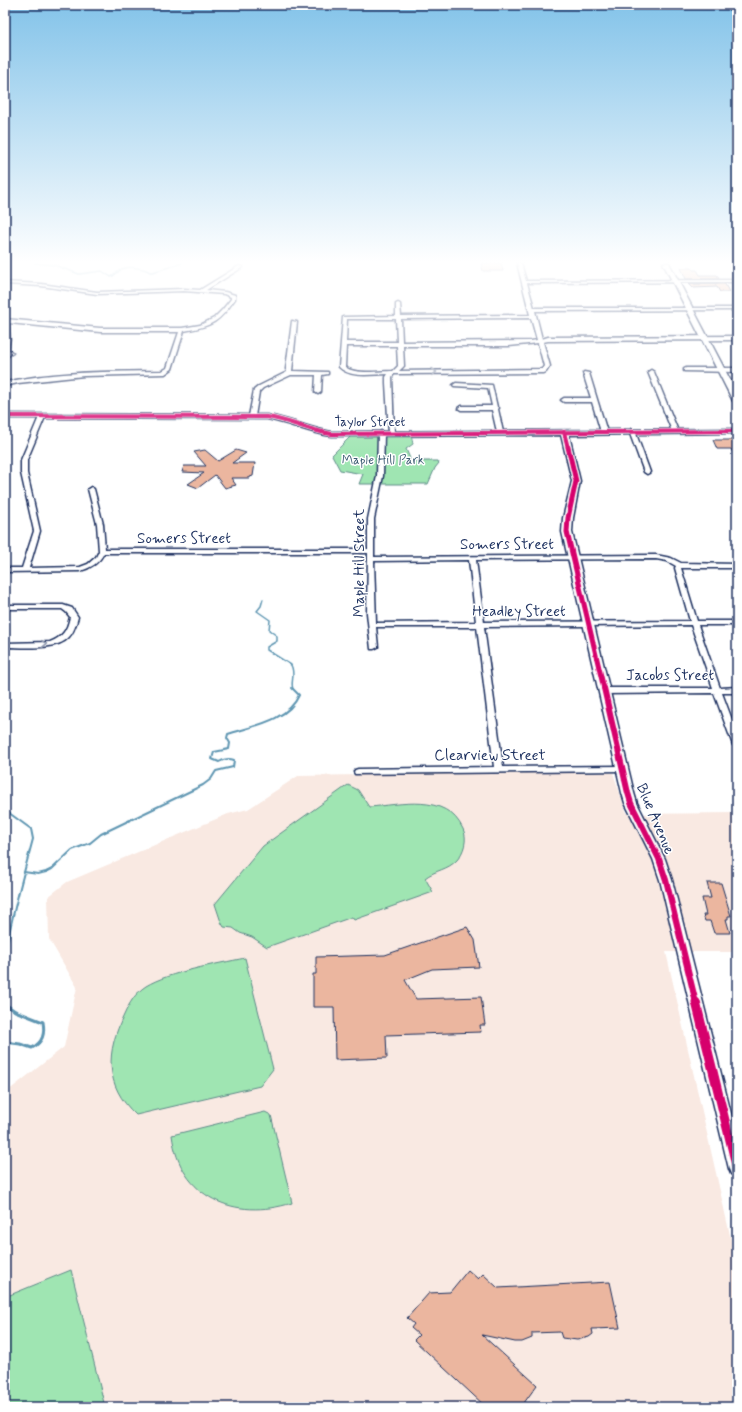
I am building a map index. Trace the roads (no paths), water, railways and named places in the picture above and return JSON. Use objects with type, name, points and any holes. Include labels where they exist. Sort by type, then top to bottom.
[{"type":"street","points":[[5,356],[10,353],[5,350],[8,339],[6,329]]},
{"type":"street","points":[[88,329],[187,329]]},
{"type":"street","points":[[290,373],[289,370],[293,329]]},
{"type":"street","points":[[344,329],[342,367],[344,370],[351,372],[538,372],[544,371],[547,366],[536,329]]},
{"type":"street","points":[[391,433],[389,383],[393,372],[401,366],[400,329]]},
{"type":"street","points":[[700,329],[737,401]]},
{"type":"street","points":[[5,384],[18,381],[84,374],[163,373],[170,369],[182,330]]},
{"type":"street","points":[[343,344],[523,343],[539,340],[737,338]]},
{"type":"street","points":[[686,370],[737,370]]},
{"type":"street","points":[[651,372],[675,431]]},
{"type":"street","points":[[252,416],[256,391],[261,387],[290,373],[326,373]]},
{"type":"street","points":[[318,373],[318,392]]},
{"type":"street","points":[[586,373],[604,432]]},
{"type":"street","points":[[456,385],[490,386],[500,432]]},
{"type":"street","points":[[564,400],[594,400]]},
{"type":"street","points":[[461,408],[496,408]]},
{"type":"street","name":"Taylor Street","points":[[6,416],[252,416],[277,418],[318,432],[737,431]]},
{"type":"street","points":[[25,570],[36,539],[37,526],[24,473],[24,460],[42,417]]},
{"type":"street","points":[[632,431],[647,472]]},
{"type":"street","name":"Blue Avenue","points":[[564,432],[576,476],[567,524],[568,540],[587,624],[631,803],[659,859],[666,880],[734,1142],[737,1169]]},
{"type":"street","name":"Maple Hill Street","points":[[374,647],[371,559],[372,519],[380,476],[381,433]]},
{"type":"street","points":[[5,570],[71,570],[85,568],[95,561],[102,551],[100,524],[91,489]]},
{"type":"street","name":"Somers Street","points":[[102,551],[371,551]]},
{"type":"street","name":"Somers Street","points":[[371,559],[656,557],[669,559],[680,565],[737,566]]},
{"type":"street","points":[[472,558],[499,770]]},
{"type":"street","points":[[680,565],[678,568],[695,623],[737,745]]},
{"type":"street","points":[[5,607],[64,607],[69,610],[74,617],[71,632],[57,642],[5,645]]},
{"type":"street","name":"Headley Street","points":[[373,625],[737,623]]},
{"type":"street","name":"Jacobs Street","points":[[603,691],[737,690]]},
{"type":"street","name":"Clearview Street","points":[[358,772],[622,770]]},
{"type":"waterway","points":[[263,599],[261,606],[257,611],[270,620],[269,630],[277,636],[277,641],[267,647],[267,650],[291,665],[293,672],[293,689]]},
{"type":"waterway","points":[[24,872],[38,874],[52,869],[72,850],[90,843],[101,834],[203,785],[211,779],[216,771],[233,767],[234,760],[226,759],[219,762],[212,759],[214,752],[229,749],[230,743],[227,738],[228,734],[259,725],[278,717],[287,711],[294,704],[299,695],[293,689]]},
{"type":"waterway","points":[[5,810],[31,829],[33,839],[10,927],[7,945],[7,970],[5,980]]},
{"type":"waterway","points":[[5,1004],[15,1011],[43,1022],[44,1030],[41,1040],[32,1048],[20,1044],[5,1042]]},
{"type":"park label","name":"Maple Hill Park","points":[[383,460]]}]
